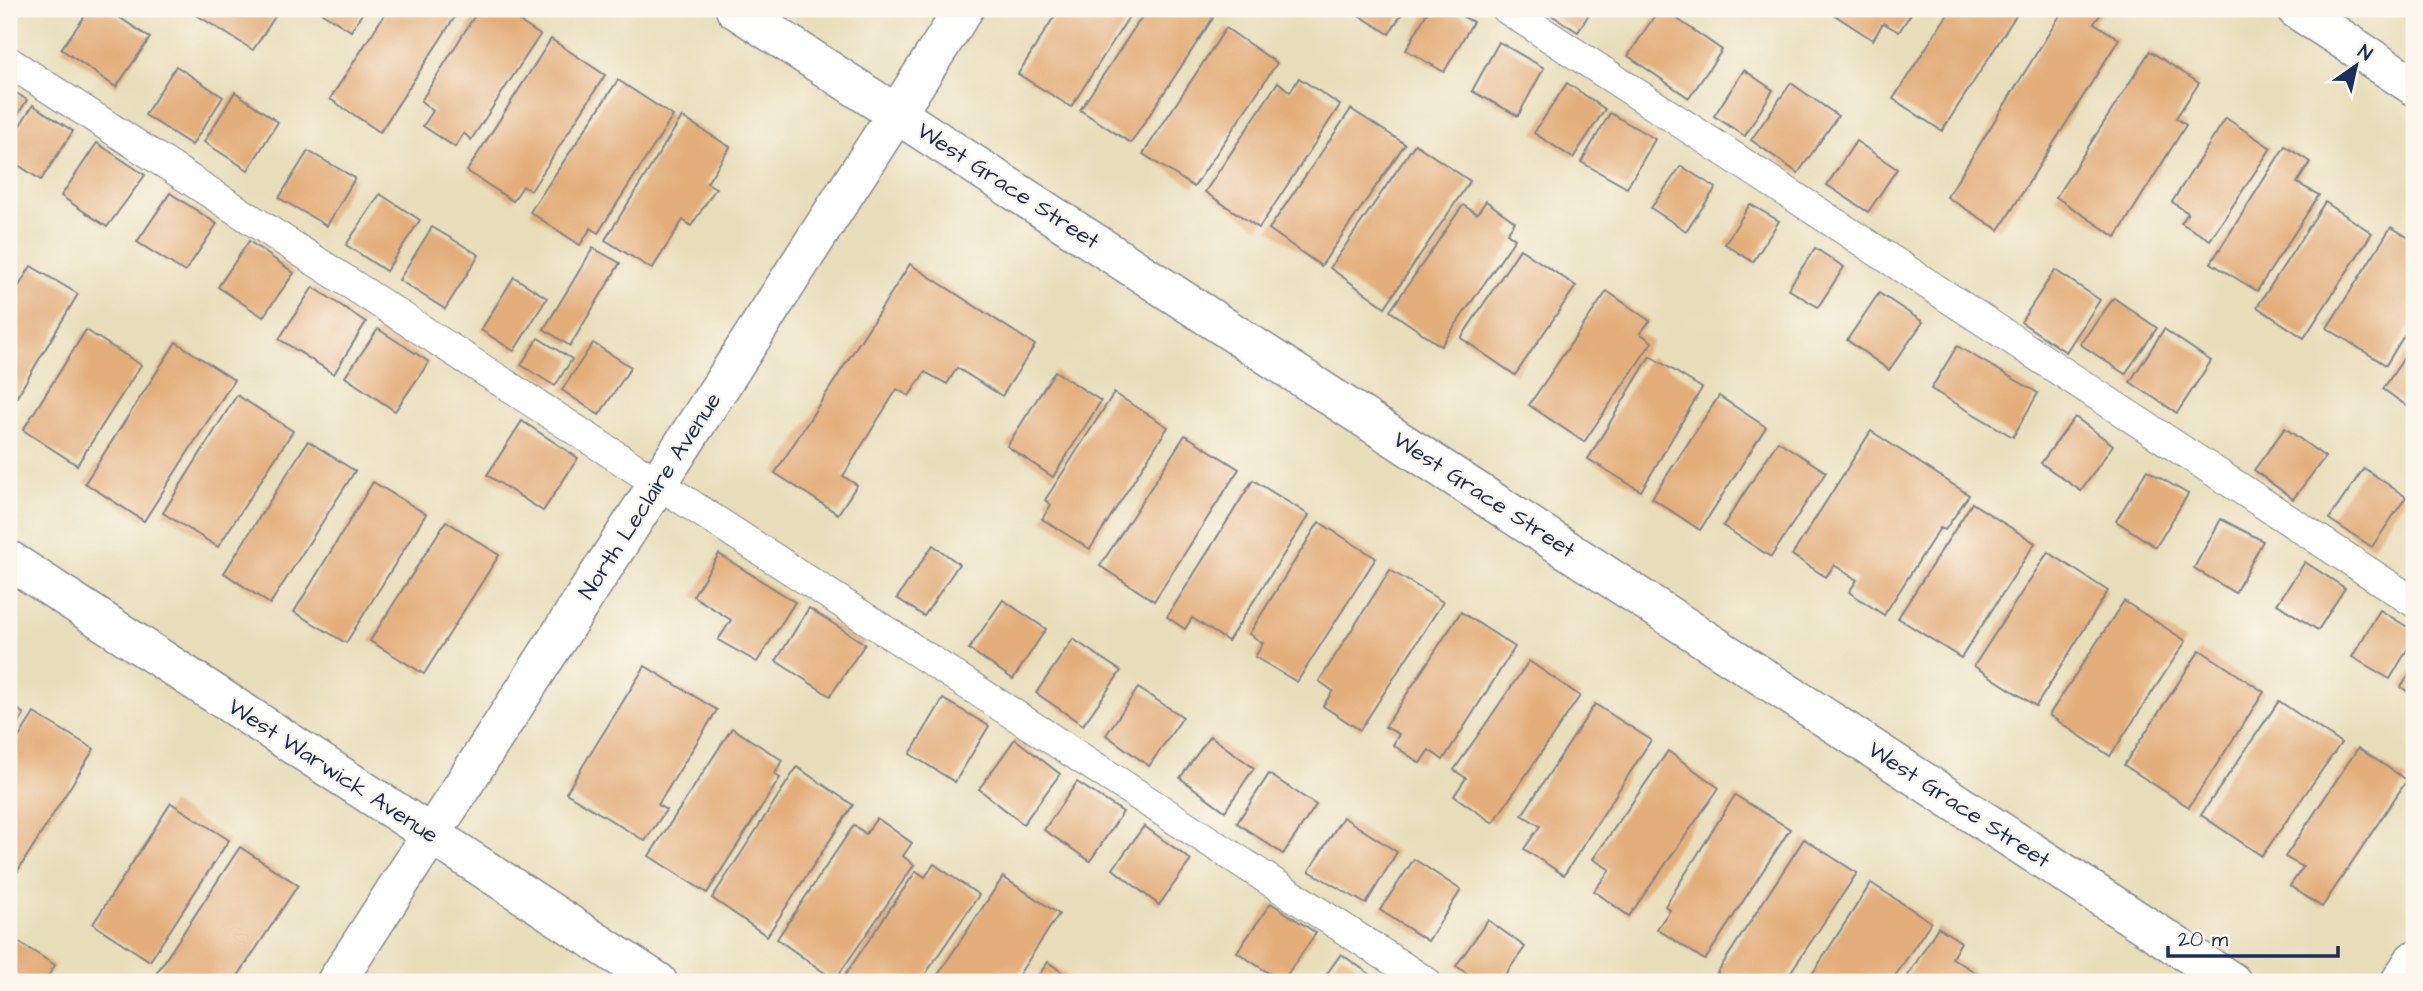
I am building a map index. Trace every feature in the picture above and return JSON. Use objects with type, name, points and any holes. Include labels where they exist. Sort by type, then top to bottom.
[{"type":"street","name":"West Grace Street","points":[[735,9],[2232,982]]},
{"type":"street","name":"North Leclaire Avenue","points":[[336,982],[964,9]]},
{"type":"street","points":[[2296,9],[2414,86]]},
{"type":"street","name":"West Warwick Avenue","points":[[9,560],[658,982]]},
{"type":"street","points":[[2400,982],[2414,960]]},
{"type":"lane","points":[[1507,9],[2414,602]]},
{"type":"lane","points":[[9,62],[1426,982]]},
{"type":"building","points":[[90,9],[107,9],[150,38],[116,87],[61,49]]},
{"type":"building","points":[[199,9],[280,9],[253,50],[195,14]]},
{"type":"building","points":[[316,9],[365,9],[351,31]]},
{"type":"building","points":[[388,9],[460,9],[380,132],[330,99]]},
{"type":"building","points":[[479,9],[501,9],[540,35],[471,140],[464,133],[455,147],[423,126],[433,111],[421,101]]},
{"type":"building","points":[[1059,9],[1134,9],[1071,107],[1018,74]]},
{"type":"building","points":[[1147,9],[1199,9],[1213,18],[1131,143],[1080,110]]},
{"type":"building","points":[[1349,9],[1405,9],[1389,34]]},
{"type":"building","points":[[1429,9],[1449,9],[1473,22],[1444,72],[1406,50]]},
{"type":"building","points":[[1542,9],[1592,9],[1578,32]]},
{"type":"building","points":[[1659,9],[1663,9],[1722,50],[1689,98],[1628,56]]},
{"type":"building","points":[[1836,9],[1914,9],[1899,32],[1883,23],[1873,40],[1833,14]]},
{"type":"building","points":[[1951,9],[2020,9],[1942,131],[1893,99]]},
{"type":"building","points":[[2064,9],[2103,11],[2094,23],[2119,39],[1999,230],[1947,197]]},
{"type":"building","points":[[1226,28],[1277,63],[1194,187],[1143,154]]},
{"type":"building","points":[[551,39],[605,75],[531,191],[523,186],[513,201],[467,171]]},
{"type":"building","points":[[1499,42],[1544,68],[1518,116],[1472,91]]},
{"type":"building","points":[[2150,51],[2199,83],[2176,118],[2186,125],[2116,237],[2056,197]]},
{"type":"building","points":[[176,66],[223,97],[192,145],[145,115]]},
{"type":"building","points":[[1744,70],[1773,90],[1745,136],[1714,116]]},
{"type":"building","points":[[1299,78],[1340,105],[1259,228],[1205,192],[1278,82],[1290,92]]},
{"type":"building","points":[[618,80],[673,116],[598,233],[591,228],[580,245],[530,212]]},
{"type":"building","points":[[1567,83],[1605,109],[1573,158],[1534,133]]},
{"type":"building","points":[[1791,83],[1838,116],[1798,173],[1751,140]]},
{"type":"building","points":[[9,88],[27,100],[9,129]]},
{"type":"building","points":[[235,92],[278,122],[248,170],[204,142]]},
{"type":"building","points":[[33,105],[73,131],[41,180],[9,159],[9,142]]},
{"type":"building","points":[[1351,109],[1405,144],[1321,266],[1269,229]]},
{"type":"building","points":[[1610,113],[1655,139],[1627,188],[1581,162]]},
{"type":"building","points":[[682,117],[730,147],[707,183],[716,188],[691,226],[683,220],[652,269],[605,240]]},
{"type":"building","points":[[2226,118],[2271,148],[2210,240],[2181,223],[2188,213],[2172,202]]},
{"type":"building","points":[[1856,141],[1897,169],[1868,212],[1827,185]]},
{"type":"building","points":[[97,143],[145,175],[107,227],[61,196]]},
{"type":"building","points":[[1415,144],[1470,181],[1385,307],[1330,268]]},
{"type":"building","points":[[2285,146],[2310,162],[2297,183],[2319,195],[2257,291],[2211,263]]},
{"type":"building","points":[[308,151],[355,178],[327,226],[279,198]]},
{"type":"building","points":[[1681,166],[1716,188],[1686,231],[1651,208]]},
{"type":"building","points":[[170,193],[217,224],[185,272],[137,242]]},
{"type":"building","points":[[380,194],[420,220],[386,271],[346,245]]},
{"type":"building","points":[[1486,201],[1515,222],[1507,233],[1515,239],[1441,346],[1390,311],[1463,205],[1477,214]]},
{"type":"building","points":[[2325,202],[2372,233],[2304,338],[2257,307]]},
{"type":"building","points":[[1750,204],[1779,221],[1753,262],[1725,244]]},
{"type":"building","points":[[432,227],[479,255],[445,309],[399,280]]},
{"type":"building","points":[[2391,227],[2414,241],[2414,319],[2386,365],[2327,328]]},
{"type":"building","points":[[249,241],[294,273],[263,317],[218,287]]},
{"type":"building","points":[[593,248],[620,263],[570,346],[544,329]]},
{"type":"building","points":[[1815,248],[1844,267],[1818,307],[1788,289]]},
{"type":"building","points":[[1520,249],[1576,286],[1515,375],[1461,338]]},
{"type":"building","points":[[910,264],[1035,345],[1002,396],[957,368],[947,384],[925,372],[909,396],[897,389],[843,476],[857,485],[838,514],[775,473]]},
{"type":"building","points":[[31,266],[78,294],[9,410],[9,302]]},
{"type":"building","points":[[2055,270],[2100,300],[2066,352],[2021,322]]},
{"type":"building","points":[[514,277],[547,298],[514,351],[481,330]]},
{"type":"building","points":[[313,287],[366,322],[334,374],[279,339]]},
{"type":"building","points":[[1607,291],[1650,321],[1640,333],[1652,342],[1584,442],[1529,405]]},
{"type":"building","points":[[1879,293],[1923,322],[1889,370],[1847,340]]},
{"type":"building","points":[[2114,298],[2157,328],[2125,374],[2080,344]]},
{"type":"building","points":[[378,329],[429,362],[395,411],[345,377]]},
{"type":"building","points":[[2164,329],[2211,361],[2177,413],[2130,382]]},
{"type":"building","points":[[86,330],[141,365],[77,465],[23,430]]},
{"type":"building","points":[[538,338],[572,359],[555,386],[521,365]]},
{"type":"building","points":[[176,342],[234,380],[144,521],[85,483]]},
{"type":"building","points":[[593,343],[631,367],[599,415],[562,390]]},
{"type":"building","points":[[2414,343],[2414,411],[2383,389]]},
{"type":"building","points":[[1957,346],[2038,393],[2013,437],[1931,389]]},
{"type":"building","points":[[1650,356],[1702,388],[1641,491],[1588,459]]},
{"type":"building","points":[[1055,371],[1101,401],[1053,477],[1007,446]]},
{"type":"building","points":[[1114,393],[1168,427],[1090,549],[1042,519],[1051,505],[1045,500]]},
{"type":"building","points":[[237,395],[293,431],[218,547],[163,513]]},
{"type":"building","points":[[1719,396],[1766,427],[1700,530],[1652,498]]},
{"type":"building","points":[[2075,417],[2113,445],[2081,491],[2041,463]]},
{"type":"building","points":[[522,421],[578,458],[543,511],[487,475]]},
{"type":"building","points":[[2285,428],[2325,457],[2293,499],[2254,470]]},
{"type":"building","points":[[1871,431],[1969,495],[1945,530],[1940,528],[1884,615],[1849,592],[1857,580],[1834,565],[1826,577],[1792,555]]},
{"type":"building","points":[[1185,435],[1239,469],[1154,601],[1100,566]]},
{"type":"building","points":[[308,441],[355,471],[270,604],[224,573]]},
{"type":"building","points":[[1778,441],[1826,472],[1771,557],[1723,526]]},
{"type":"building","points":[[2364,468],[2406,497],[2372,547],[2329,519]]},
{"type":"building","points":[[2147,470],[2188,494],[2156,547],[2116,521]]},
{"type":"building","points":[[1253,480],[1309,515],[1228,641],[1192,618],[1185,629],[1167,617]]},
{"type":"building","points":[[373,482],[426,514],[346,643],[294,612]]},
{"type":"building","points":[[1972,503],[2035,543],[1961,658],[1898,618]]},
{"type":"building","points":[[2221,519],[2263,541],[2235,593],[2194,568]]},
{"type":"building","points":[[446,521],[499,555],[424,674],[370,641]]},
{"type":"building","points":[[1319,522],[1376,558],[1297,682],[1255,657],[1263,643],[1249,634]]},
{"type":"building","points":[[933,545],[959,564],[924,616],[897,598]]},
{"type":"building","points":[[2048,552],[2108,591],[2036,706],[1974,666]]},
{"type":"building","points":[[719,554],[795,602],[757,662],[718,640],[731,620],[693,596]]},
{"type":"building","points":[[2305,562],[2345,588],[2318,630],[2277,604]]},
{"type":"building","points":[[1390,570],[1443,602],[1360,730],[1323,706],[1333,691],[1319,681]]},
{"type":"building","points":[[1003,600],[1046,629],[1013,679],[969,649]]},
{"type":"building","points":[[2124,601],[2186,641],[2110,756],[2049,715]]},
{"type":"building","points":[[809,608],[865,644],[830,696],[776,661]]},
{"type":"building","points":[[2380,610],[2414,631],[2414,638],[2390,679],[2352,657]]},
{"type":"building","points":[[1461,612],[1515,647],[1443,760],[1429,750],[1420,763],[1393,745],[1399,734],[1385,727]]},
{"type":"building","points":[[1073,639],[1121,671],[1083,725],[1036,693]]},
{"type":"building","points":[[2200,650],[2264,692],[2189,807],[2124,765]]},
{"type":"building","points":[[1529,661],[1580,696],[1493,823],[1454,796],[1466,778],[1454,770]]},
{"type":"building","points":[[645,666],[717,710],[658,805],[666,810],[645,841],[566,793]]},
{"type":"building","points":[[2414,668],[2414,696],[2401,687]]},
{"type":"building","points":[[1138,688],[1183,717],[1149,766],[1106,735]]},
{"type":"building","points":[[943,699],[989,726],[955,782],[910,754]]},
{"type":"building","points":[[2279,701],[2341,743],[2262,856],[2201,815]]},
{"type":"building","points":[[9,703],[24,714],[9,736]]},
{"type":"building","points":[[1595,704],[1651,740],[1564,875],[1524,849],[1540,826],[1522,815]]},
{"type":"building","points":[[34,713],[94,749],[9,885],[9,753]]},
{"type":"building","points":[[732,728],[782,760],[775,774],[780,778],[707,893],[649,856]]},
{"type":"building","points":[[1210,736],[1254,768],[1225,811],[1180,778]]},
{"type":"building","points":[[1015,739],[1060,774],[1023,824],[979,789]]},
{"type":"building","points":[[2358,748],[2407,780],[2322,907],[2290,886],[2303,867],[2285,857]]},
{"type":"building","points":[[1668,751],[1719,788],[1629,916],[1594,891],[1610,870],[1593,859]]},
{"type":"building","points":[[797,767],[853,805],[767,936],[712,898]]},
{"type":"building","points":[[1269,774],[1316,805],[1283,854],[1237,823]]},
{"type":"building","points":[[1077,782],[1123,812],[1090,861],[1044,830]]},
{"type":"building","points":[[1735,795],[1790,829],[1705,960],[1657,929],[1670,910],[1665,906]]},
{"type":"building","points":[[171,803],[229,840],[150,961],[93,924]]},
{"type":"building","points":[[1343,817],[1397,852],[1366,904],[1309,871]]},
{"type":"building","points":[[877,818],[912,843],[903,856],[914,865],[835,980],[777,939],[854,825],[866,834]]},
{"type":"building","points":[[1144,826],[1191,860],[1159,905],[1113,869]]},
{"type":"building","points":[[1804,839],[1857,873],[1784,982],[1731,982],[1717,973]]},
{"type":"building","points":[[240,847],[298,885],[234,982],[170,982],[156,974]]},
{"type":"building","points":[[1414,859],[1461,890],[1428,941],[1380,910]]},
{"type":"building","points":[[934,864],[979,895],[920,982],[855,982],[845,975],[916,871],[925,877]]},
{"type":"building","points":[[1003,877],[1059,914],[1014,982],[933,982]]},
{"type":"building","points":[[1871,883],[1931,922],[1891,982],[1807,982]]},
{"type":"building","points":[[1271,903],[1316,933],[1282,982],[1237,952]]},
{"type":"building","points":[[1488,920],[1525,947],[1500,982],[1480,982],[1456,966]]},
{"type":"building","points":[[1938,927],[1961,942],[1952,958],[1988,980],[1986,982],[1904,982]]},
{"type":"building","points":[[9,936],[55,965],[44,982],[9,982]]},
{"type":"building","points":[[1341,954],[1381,982],[1321,982]]},
{"type":"building","points":[[1048,962],[1076,982],[1034,982]]}]
